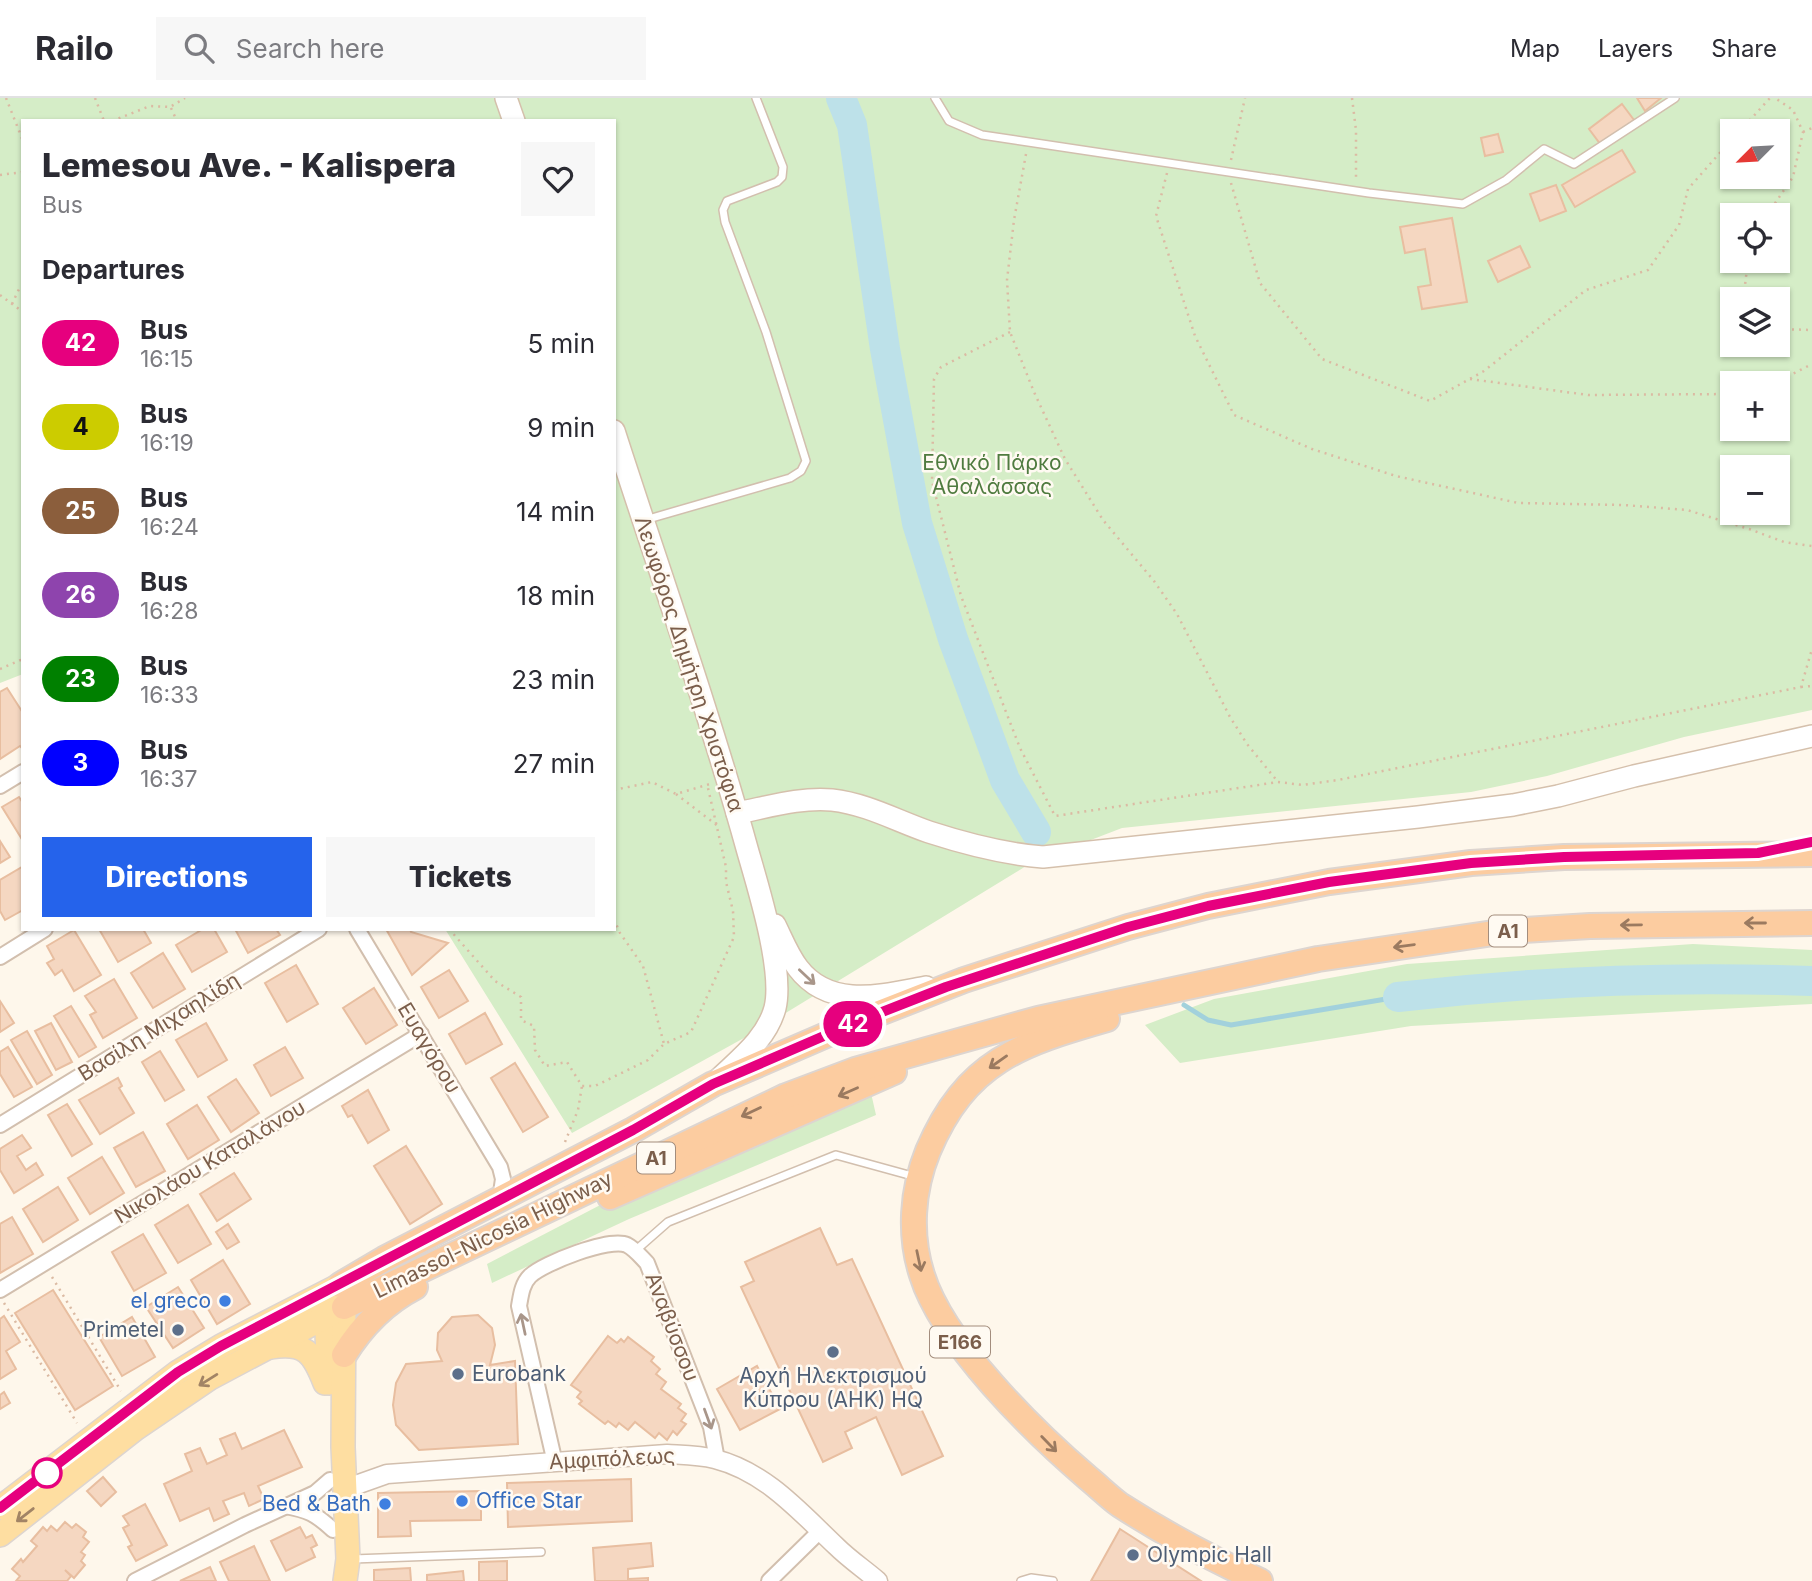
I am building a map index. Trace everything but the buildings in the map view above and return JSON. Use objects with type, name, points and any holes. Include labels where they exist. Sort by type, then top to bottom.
[{"type":"highway","points":[[1758,853],[1812,842]]},
{"type":"highway","name":"A1","points":[[330,1302],[384,1259],[633,1130],[713,1084],[854,1023],[964,980],[1128,927],[1208,906],[1329,882],[1471,863],[1524,859],[1812,854]]},
{"type":"highway","name":"A1","points":[[978,1035],[1038,1018],[1318,959],[1507,931],[1590,926],[1812,923]]},
{"type":"highway","name":"E166","points":[[1259,1581],[1209,1557],[1118,1504],[1056,1451],[1001,1393],[947,1324],[932,1300],[922,1275],[916,1247],[916,1190],[936,1132],[948,1112],[980,1075],[1001,1058],[1031,1042],[1059,1033],[1318,959]]},
{"type":"highway","points":[[344,1355],[370,1319],[386,1305],[466,1261],[978,1035]]},
{"type":"highway","name":"Limassol-Nicosia Highway","points":[[330,1302],[786,1096],[855,1070],[978,1035]]},
{"type":"main road","points":[[506,98],[513,119]]},
{"type":"main road","name":"Λεωφόρος Δημήτρη Χριστόφια","points":[[616,438],[643,520],[717,782],[737,813],[761,898],[775,967],[775,1008],[768,1027],[753,1048],[713,1084]]},
{"type":"main road","points":[[1634,776],[1679,758],[1812,724]]},
{"type":"main road","points":[[737,813],[814,800],[850,803],[985,849],[1043,857],[1513,805],[1812,736]]},
{"type":"main road","points":[[748,852],[753,829],[790,803]]},
{"type":"main road","name":"Λεωφόρος Δημήτρη Χριστόφια","points":[[761,898],[799,970],[811,983],[830,993],[846,997],[864,997],[964,980]]},
{"type":"main road","points":[[330,1302],[344,1355],[342,1447],[346,1499],[346,1570]]},
{"type":"main road","points":[[330,1302],[330,1480],[335,1581]]},
{"type":"main road","name":"A1","points":[[0,1535],[135,1429],[210,1378],[268,1347],[330,1302]]},
{"type":"main road","name":"A1","points":[[0,1508],[178,1372],[221,1346],[330,1302]]},
{"type":"main road","points":[[268,1347],[295,1345],[309,1354],[320,1371],[329,1395]]},
{"type":"street","points":[[0,786],[21,773]]},
{"type":"street","points":[[0,957],[42,931]]},
{"type":"street","name":"Βασίλη Μιχαηλίδη","points":[[0,1125],[316,931]]},
{"type":"street","name":"Ευαγόρου","points":[[358,931],[500,1167],[503,1179],[500,1199]]},
{"type":"street","name":"Νικολάου Καταλάνου","points":[[0,1290],[421,1034]]},
{"type":"street","name":"Αναβύσσου","points":[[555,1462],[519,1306],[523,1285],[531,1275],[558,1261],[607,1243],[626,1244],[647,1264],[711,1427],[717,1460]]},
{"type":"street","name":"Αμφιπόλεως","points":[[342,1447],[354,1463],[365,1469],[387,1474]]},
{"type":"street","name":"Αμφιπόλεως","points":[[346,1499],[356,1485],[387,1474],[667,1454],[717,1460],[769,1484],[793,1502],[878,1581]]},
{"type":"street","points":[[135,1581],[315,1493],[330,1480]]},
{"type":"street","points":[[285,1506],[308,1510],[333,1530]]},
{"type":"street","points":[[769,1581],[821,1530]]},
{"type":"lane","points":[[643,520],[790,478],[801,471],[806,461],[766,332],[725,222],[723,210],[727,201],[777,182],[782,177],[783,167],[756,98]]},
{"type":"lane","points":[[935,98],[948,121],[982,135],[1028,144],[1463,204],[1506,180],[1544,149],[1574,164],[1675,98]]},
{"type":"lane","points":[[635,1251],[668,1222],[836,1155],[919,1178]]},
{"type":"lane","points":[[346,1570],[541,1552]]},
{"type":"lane","points":[[1021,1581],[1031,1578],[1053,1581]]},
{"type":"path","points":[[6,98],[21,136]]},
{"type":"path","points":[[95,98],[103,119]]},
{"type":"path","points":[[117,119],[150,106],[170,107],[185,98]]},
{"type":"path","points":[[1245,98],[1228,172],[1260,283],[1322,359],[1430,401],[1484,371],[1586,290],[1648,270],[1679,225],[1688,188],[1720,152]]},
{"type":"path","points":[[1352,98],[1356,130],[1356,191]]},
{"type":"path","points":[[1751,119],[1770,98]]},
{"type":"path","points":[[1775,98],[1793,110],[1803,132],[1793,177],[1775,203]]},
{"type":"path","points":[[170,107],[176,119]]},
{"type":"path","points":[[1803,132],[1812,128]]},
{"type":"path","points":[[1028,144],[1014,220],[1007,280],[1010,332],[1034,392],[1066,459],[1103,520],[1154,581],[1177,614],[1230,717],[1247,744],[1278,782]]},
{"type":"path","points":[[1169,163],[1156,216],[1195,336],[1234,415],[1312,449],[1409,479],[1518,503],[1624,505],[1687,510],[1784,542],[1812,546]]},
{"type":"path","points":[[0,175],[21,172]]},
{"type":"path","points":[[12,304],[21,288]]},
{"type":"path","points":[[0,295],[21,311]]},
{"type":"path","points":[[1790,329],[1812,330]]},
{"type":"path","points":[[1010,332],[941,367],[934,379],[932,481],[961,596],[1020,748],[1055,816],[1278,782],[1303,785],[1338,780],[1801,687],[1812,687]]},
{"type":"path","points":[[1790,375],[1812,364]]},
{"type":"path","points":[[1470,379],[1588,395],[1720,394]]},
{"type":"path","points":[[1801,687],[1812,649]]},
{"type":"path","points":[[0,669],[21,660]]},
{"type":"path","points":[[616,790],[652,782],[676,794],[718,827]]},
{"type":"path","points":[[582,1086],[595,1086],[648,1060],[664,1044],[691,1032],[734,937],[733,911],[718,827],[717,782],[676,794]]},
{"type":"path","points":[[616,924],[643,967],[664,1044]]},
{"type":"path","points":[[451,931],[495,981],[521,997],[521,1020],[534,1026],[535,1050],[545,1066],[567,1062],[582,1086],[578,1110],[566,1136],[564,1150]]},
{"type":"path","points":[[44,1264],[121,1391]]},
{"type":"path","points":[[0,1296],[77,1423]]},
{"type":"green space","name":"Εθνικό Πάρκο Αθαλάσσας","points":[[0,98],[1812,98],[1812,710],[1684,737],[1547,776],[1471,792],[1122,828],[1031,863],[753,1033],[572,1133],[446,931],[616,931],[616,119],[21,119],[21,675],[0,683]]},
{"type":"green space","points":[[1693,944],[1812,950],[1812,1004],[1411,1026],[1180,1063],[1145,1025],[1214,999],[1407,964]]},
{"type":"green space","points":[[871,1093],[876,1115],[629,1219],[492,1283],[487,1264],[608,1201]]},
{"type":"waterway","points":[[841,98],[852,125],[885,349],[917,523],[953,639],[1005,780],[1036,832]]},
{"type":"waterway","points":[[1398,997],[1605,981],[1812,981]]},
{"type":"waterway","points":[[1184,1005],[1208,1020],[1231,1025],[1398,997]]},
{"type":"bus line","name":"42","points":[[0,1508],[178,1372],[221,1346],[633,1130],[713,1084],[854,1023],[964,980],[1128,927],[1208,906],[1329,882],[1471,863],[1564,857],[1758,853],[1812,842]]},
{"type":"place","name":"el greco","points":[[225,1301]]},
{"type":"place","name":"Primetel","points":[[178,1330]]},
{"type":"place","name":"Αρχή Ηλεκτρισμού Κύπρου (ΑΗΚ) HQ","points":[[833,1352]]},
{"type":"place","name":"Eurobank","points":[[458,1374]]},
{"type":"place","name":"Office Star","points":[[462,1501]]},
{"type":"place","name":"Bed & Bath","points":[[385,1504]]},
{"type":"place","name":"Olympic Hall","points":[[1133,1555]]}]
